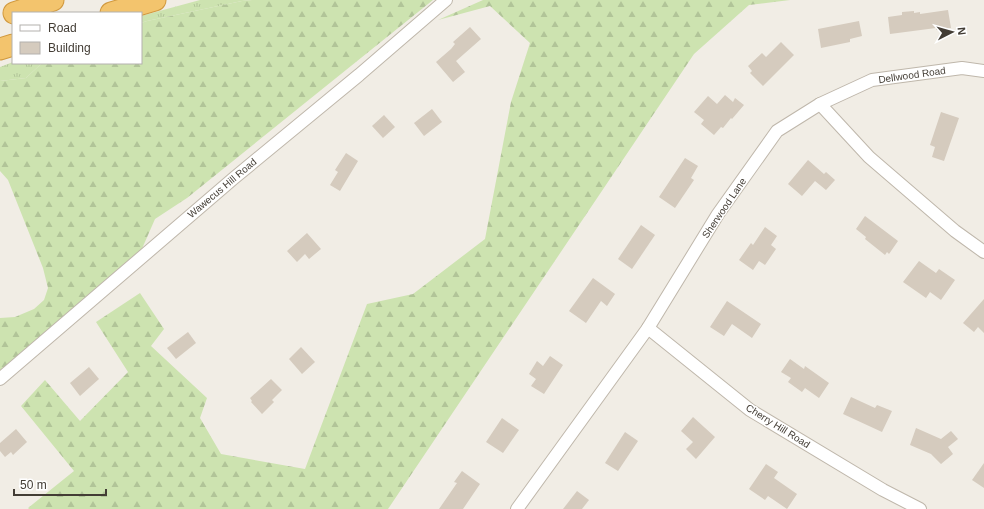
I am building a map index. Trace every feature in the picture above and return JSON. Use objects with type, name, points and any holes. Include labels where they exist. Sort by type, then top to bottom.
[{"type":"highway","points":[[17,12],[53,0]]},
{"type":"highway","points":[[114,12],[155,0]]},
{"type":"highway","points":[[0,18],[12,14]]},
{"type":"highway","points":[[0,50],[12,45]]},
{"type":"street","name":"Wawecus Hill Road","points":[[0,379],[234,178],[360,75],[446,0]]},
{"type":"street","name":"Dellwood Road","points":[[820,104],[872,80],[962,68],[984,71]]},
{"type":"street","points":[[820,104],[868,156],[955,231],[984,252]]},
{"type":"street","name":"Sherwood Lane","points":[[517,509],[648,328],[718,214],[777,131],[820,104]]},
{"type":"street","name":"Cherry Hill Road","points":[[648,328],[750,410],[883,490],[920,509]]},
{"type":"green space","points":[[200,0],[252,0],[142,23],[142,16]]},
{"type":"green space","points":[[433,0],[187,198],[155,219],[141,251],[0,376],[0,318],[15,317],[34,309],[44,300],[48,288],[43,268],[8,180],[0,171],[0,81],[26,78],[41,64],[142,64],[142,23],[242,1]]},
{"type":"green space","points":[[483,0],[790,0],[749,5],[694,54],[388,509],[29,509],[28,508],[74,471],[21,406],[45,380],[80,421],[128,372],[96,322],[140,293],[164,329],[151,346],[207,398],[200,418],[221,454],[305,469],[367,304],[413,294],[485,239],[511,102],[530,43],[490,6],[438,20]]},
{"type":"green space","points":[[12,62],[12,64],[41,64],[26,78],[0,81],[0,67]]},
{"type":"building","points":[[948,10],[951,28],[936,30],[936,28],[890,34],[888,17],[902,15],[902,12],[914,11],[914,13],[920,12],[920,14]]},
{"type":"building","points":[[859,21],[862,36],[850,39],[850,42],[821,48],[818,29]]},
{"type":"building","points":[[470,27],[481,39],[456,61],[465,72],[453,82],[436,62],[451,49],[455,44],[453,42]]},
{"type":"building","points":[[781,42],[794,55],[763,86],[750,73],[752,71],[748,66],[762,53],[766,57]]},
{"type":"building","points":[[725,95],[733,102],[735,98],[744,105],[723,128],[721,127],[714,135],[701,124],[704,120],[694,112],[708,96],[717,104]]},
{"type":"building","points":[[432,109],[442,122],[424,136],[414,123]]},
{"type":"building","points":[[941,112],[959,118],[944,161],[932,157],[935,147],[930,145]]},
{"type":"building","points":[[384,115],[395,127],[383,138],[372,126]]},
{"type":"building","points":[[346,153],[358,161],[340,191],[330,185],[338,172],[335,170]]},
{"type":"building","points":[[685,158],[698,166],[691,178],[694,180],[675,208],[659,197]]},
{"type":"building","points":[[808,160],[824,174],[826,172],[835,180],[826,190],[815,181],[802,196],[788,184]]},
{"type":"building","points":[[865,216],[898,241],[889,254],[887,252],[885,255],[865,239],[866,237],[856,229]]},
{"type":"building","points":[[641,225],[655,235],[632,269],[618,259]]},
{"type":"building","points":[[765,227],[777,236],[771,245],[776,249],[765,265],[759,261],[753,270],[739,260],[751,243],[753,245]]},
{"type":"building","points":[[307,233],[321,249],[309,259],[305,254],[297,262],[287,251]]},
{"type":"building","points":[[919,261],[936,273],[939,269],[955,280],[941,300],[930,292],[926,298],[903,282]]},
{"type":"building","points":[[593,278],[615,294],[607,306],[601,301],[586,323],[569,311]]},
{"type":"building","points":[[984,299],[984,333],[978,327],[974,332],[963,323]]},
{"type":"building","points":[[727,301],[761,324],[752,338],[732,324],[724,336],[710,327]]},
{"type":"building","points":[[188,332],[196,343],[176,359],[167,348]]},
{"type":"building","points":[[301,347],[315,362],[302,374],[289,359]]},
{"type":"building","points":[[550,356],[563,365],[544,394],[531,386],[536,379],[529,374],[537,361],[543,366]]},
{"type":"building","points":[[790,359],[804,369],[805,366],[829,383],[819,398],[805,388],[802,392],[788,382],[791,378],[781,372]]},
{"type":"building","points":[[89,367],[99,379],[80,396],[70,383]]},
{"type":"building","points":[[271,379],[282,390],[272,400],[274,402],[262,414],[251,402],[252,401],[250,398]]},
{"type":"building","points":[[851,397],[875,408],[877,405],[892,411],[882,432],[843,414]]},
{"type":"building","points":[[693,417],[715,437],[696,459],[686,449],[693,442],[681,431]]},
{"type":"building","points":[[502,418],[519,430],[503,453],[486,442]]},
{"type":"building","points":[[916,428],[941,439],[951,431],[958,439],[948,447],[953,454],[941,464],[931,454],[910,445]]},
{"type":"building","points":[[16,429],[27,442],[13,455],[11,452],[5,457],[0,451],[0,443]]},
{"type":"building","points":[[625,432],[638,441],[618,471],[605,463]]},
{"type":"building","points":[[984,463],[984,488],[972,480]]},
{"type":"building","points":[[766,464],[778,472],[774,478],[797,494],[787,509],[768,496],[765,500],[749,489]]},
{"type":"building","points":[[462,471],[480,484],[463,509],[439,509],[457,483],[454,482]]},
{"type":"building","points":[[577,491],[589,500],[582,509],[563,509]]}]
